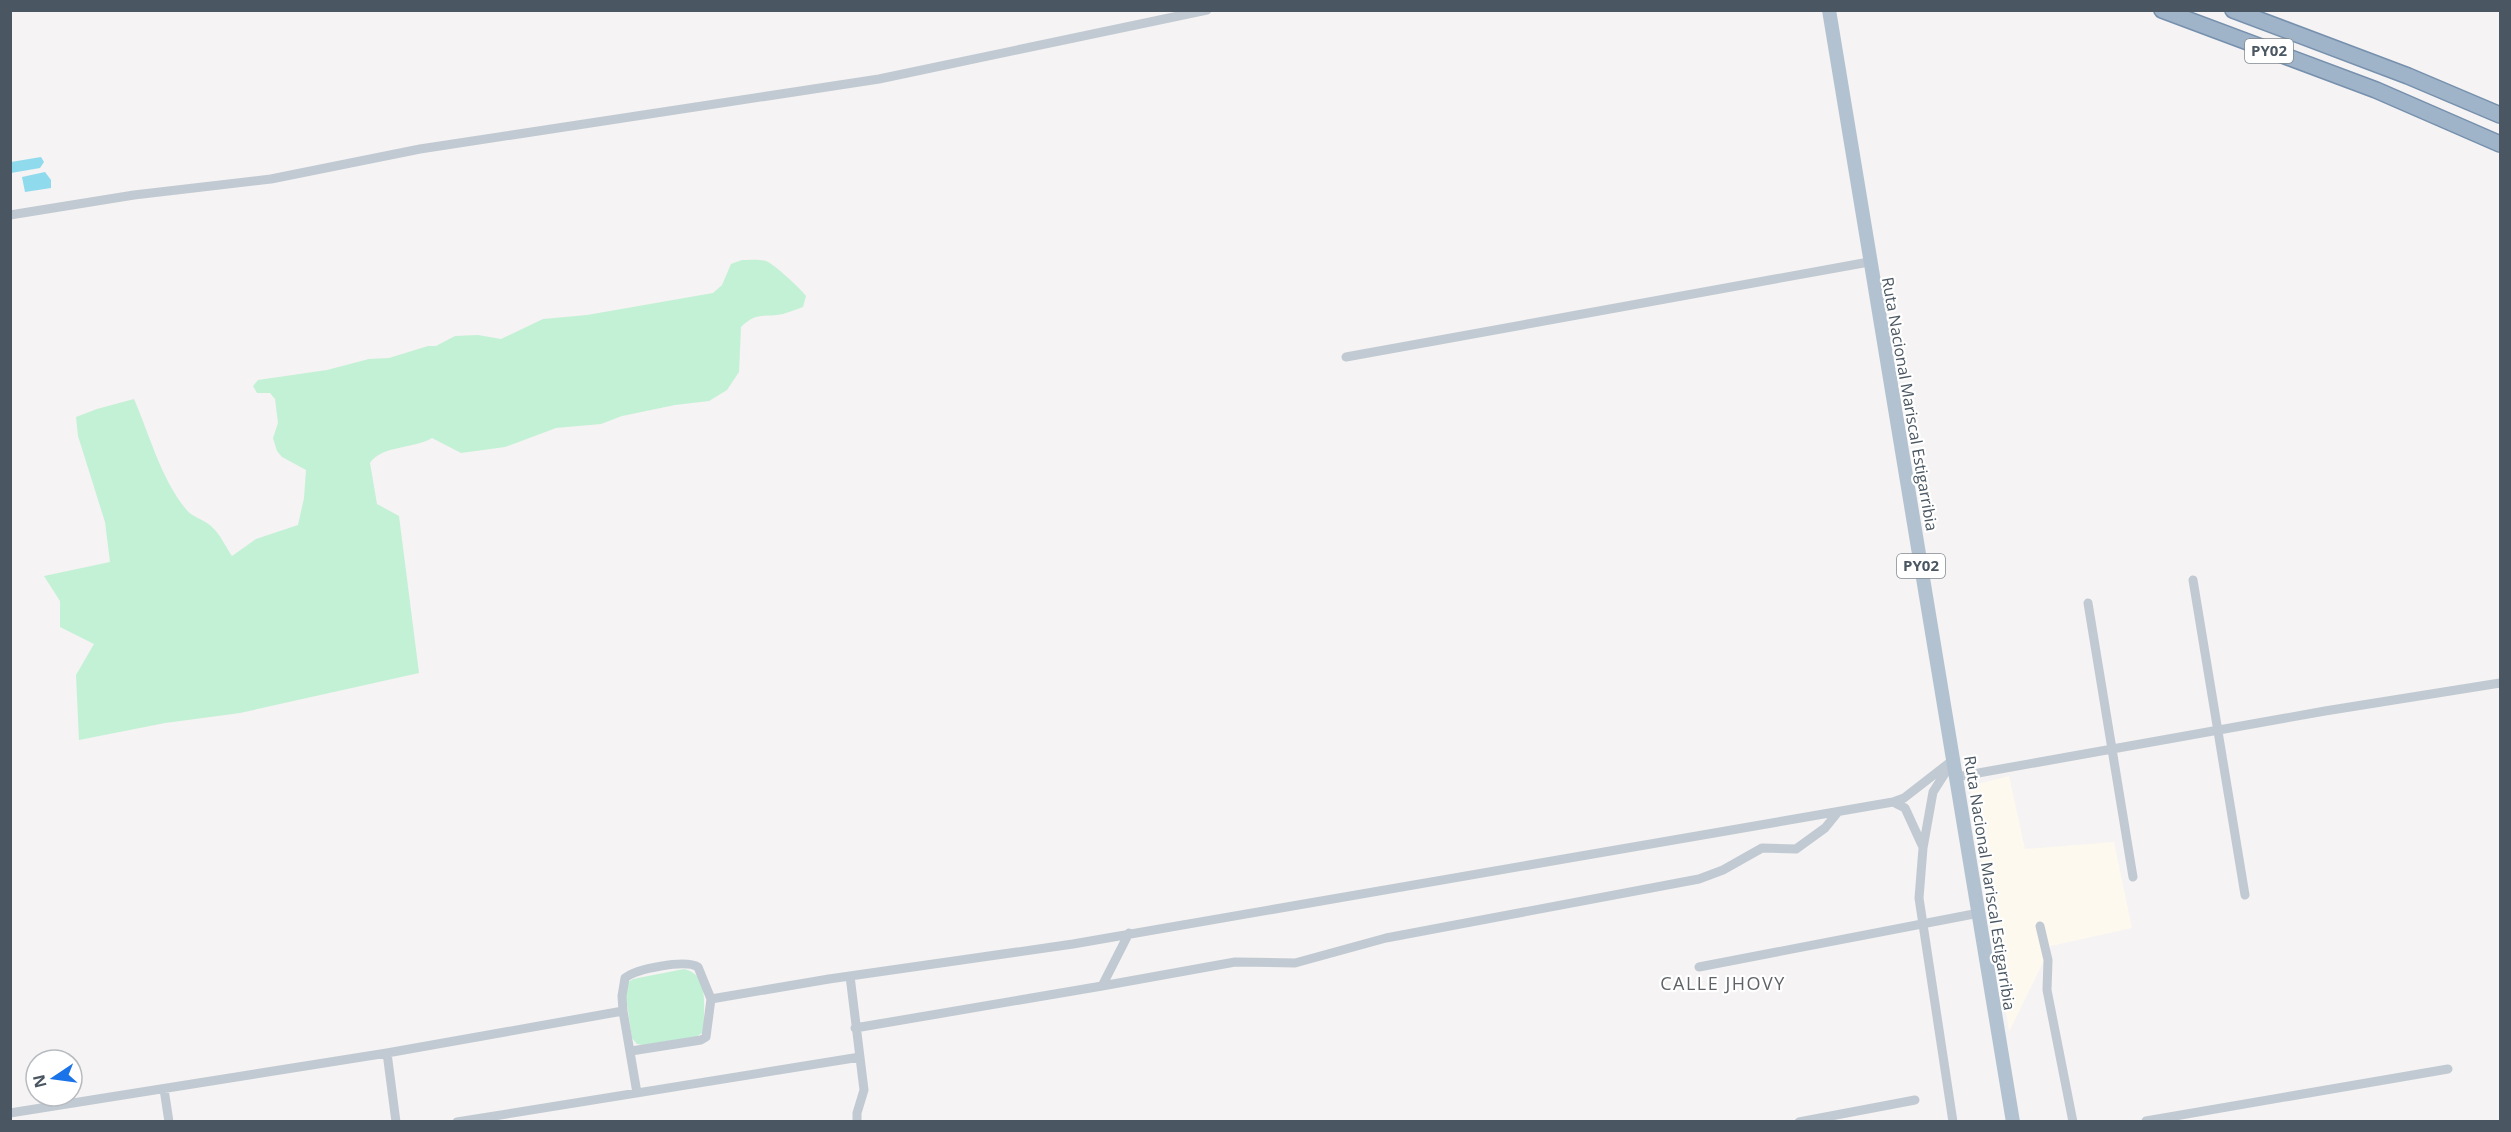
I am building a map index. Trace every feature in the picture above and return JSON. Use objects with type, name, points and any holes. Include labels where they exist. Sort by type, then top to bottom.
[{"type":"highway","name":"PY02","points":[[2162,10],[2376,90],[2500,144]]},
{"type":"highway","name":"PY02","points":[[2233,10],[2408,76],[2500,114]]},
{"type":"main road","name":"Ruta Nacional Mariscal Estigarribia","points":[[1828,10],[2013,1122]]},
{"type":"street","points":[[10,216],[134,195],[271,179],[420,149],[879,79],[1207,10]]},
{"type":"street","points":[[1346,357],[1869,262]]},
{"type":"street","points":[[2193,580],[2245,895]]},
{"type":"street","points":[[2088,603],[2133,877]]},
{"type":"street","points":[[1956,777],[2500,683]]},
{"type":"street","points":[[711,999],[850,976],[1073,944],[1893,802],[1904,798],[1953,760]]},
{"type":"street","points":[[1953,760],[1933,792],[1923,848],[1919,898],[1953,1122]]},
{"type":"street","points":[[1893,802],[1905,808],[1923,848]]},
{"type":"street","points":[[855,1028],[1235,962],[1295,963],[1386,938],[1699,879],[1723,870],[1762,848],[1796,849],[1825,828],[1838,812]]},
{"type":"street","points":[[1699,966],[1979,913]]},
{"type":"street","points":[[2040,926],[2048,960],[2047,990],[2073,1122]]},
{"type":"street","points":[[1102,986],[1129,933]]},
{"type":"street","points":[[631,1051],[701,1040],[706,1037],[711,999],[698,967],[688,963],[630,974],[623,984],[623,1011],[637,1093]]},
{"type":"street","points":[[850,976],[864,1090],[857,1113],[857,1122]]},
{"type":"street","points":[[10,1113],[387,1053],[623,1011]]},
{"type":"street","points":[[387,1053],[396,1122]]},
{"type":"street","points":[[457,1122],[860,1057]]},
{"type":"street","points":[[2146,1121],[2448,1069]]},
{"type":"street","points":[[164,1089],[169,1122]]},
{"type":"street","points":[[1799,1122],[1915,1100]]},
{"type":"shaded area","points":[[2009,776],[2025,849],[2114,842],[2132,928],[2051,946],[2009,1032],[1970,786]]},
{"type":"green space","points":[[742,260],[760,260],[770,263],[806,296],[803,307],[783,314],[756,317],[741,327],[739,372],[727,390],[709,401],[675,405],[622,416],[601,424],[556,428],[505,447],[461,453],[432,438],[382,453],[370,463],[377,504],[399,516],[419,673],[240,713],[165,723],[79,740],[76,675],[94,644],[60,627],[60,601],[44,576],[110,562],[105,522],[78,436],[76,417],[134,399],[162,469],[176,496],[188,511],[214,529],[232,556],[256,539],[298,525],[304,498],[306,470],[282,457],[277,451],[273,438],[278,423],[275,399],[270,393],[257,393],[253,386],[258,380],[327,370],[369,359],[389,358],[428,346],[436,346],[455,336],[478,335],[501,339],[543,319],[587,315],[713,293],[722,285],[731,264]]},
{"type":"green space","points":[[684,969],[692,972],[701,984],[704,1001],[702,1033],[696,1037],[637,1044],[632,1038],[625,990],[627,983],[633,979]]},
{"type":"water","points":[[41,157],[44,162],[40,168],[11,173],[11,162]]},
{"type":"water","points":[[45,172],[51,180],[51,188],[25,192],[22,177]]},
{"type":"district","name":"CALLE JHOVY","points":[[1723,984]]}]
